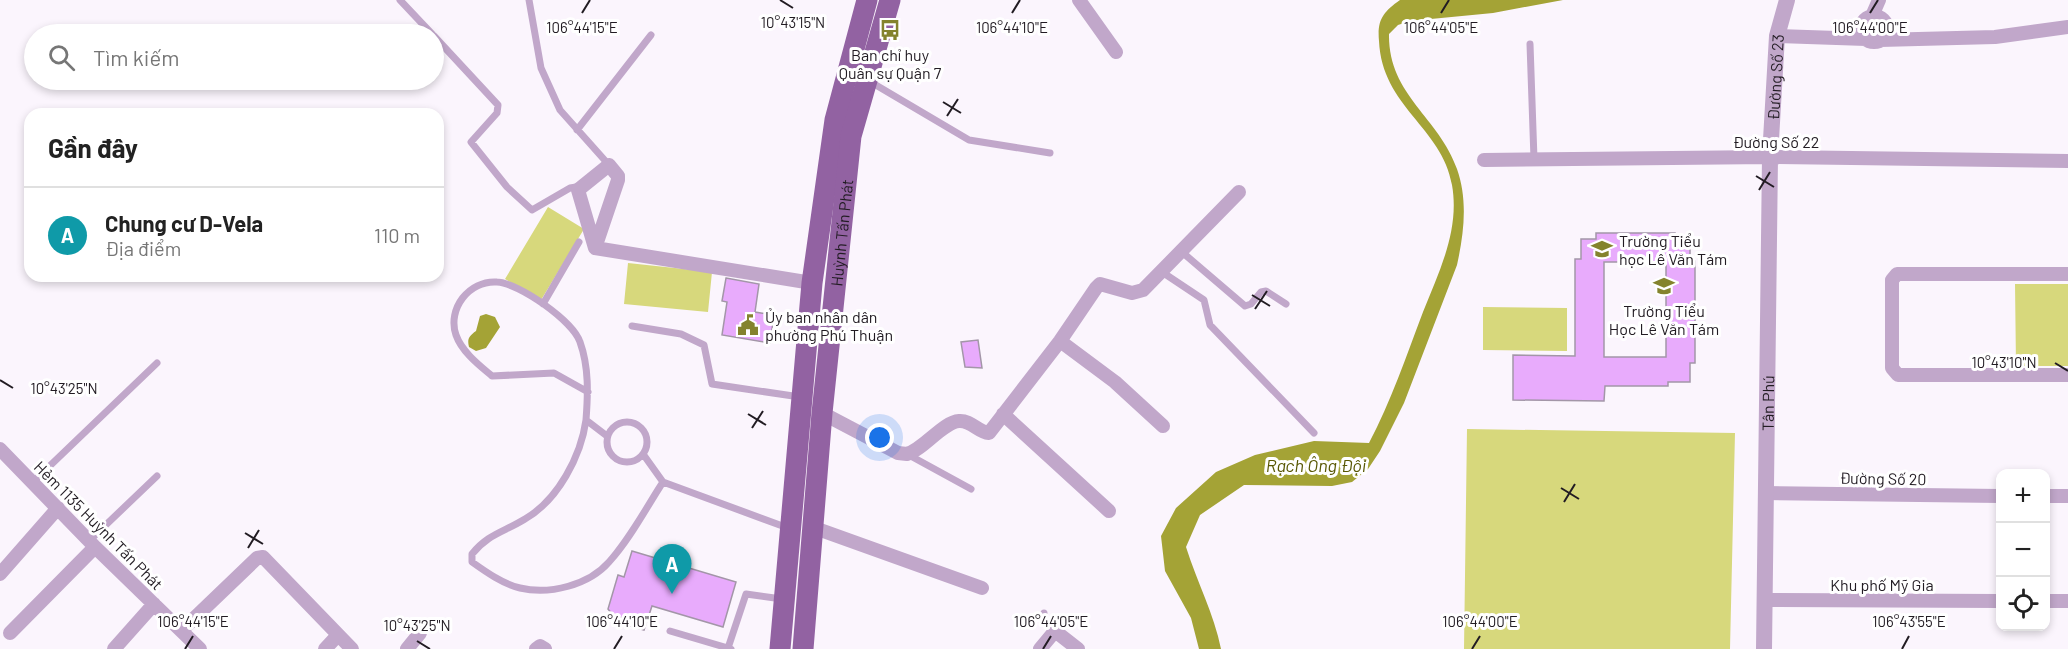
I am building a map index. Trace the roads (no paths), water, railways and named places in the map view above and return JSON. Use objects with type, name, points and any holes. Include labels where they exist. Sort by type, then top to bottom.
[{"type":"main road","name":"Huỳnh Tấn Phát","points":[[802,649],[802,398],[812,283],[836,120],[867,0]]},
{"type":"main road","name":"Huỳnh Tấn Phát","points":[[780,649],[785,599],[801,528],[823,407],[851,136],[890,0]]},
{"type":"main road","points":[[812,283],[835,287]]},
{"type":"main road","points":[[802,398],[823,407]]},
{"type":"street","points":[[1079,0],[1116,52]]},
{"type":"street","name":"Đường Số 23","points":[[1770,157],[1777,36],[1787,0]]},
{"type":"street","points":[[1872,16],[1879,0]]},
{"type":"street","points":[[1872,16],[1880,18],[1886,24],[1885,34],[1873,40],[1861,27],[1866,18],[1872,16]]},
{"type":"street","points":[[1777,36],[1873,40],[1995,37],[2068,27]]},
{"type":"street","name":"Đường Số 22","points":[[1484,159],[1770,157],[2068,160]]},
{"type":"street","name":"Tân Phú","points":[[1764,649],[1770,157]]},
{"type":"street","points":[[609,165],[618,176],[618,180],[595,248],[578,190],[609,165]]},
{"type":"street","points":[[823,407],[898,453],[907,454],[955,422],[968,422],[985,433],[989,433],[1060,341],[1100,284],[1136,293],[1162,272],[1239,192]]},
{"type":"street","points":[[595,248],[812,283]]},
{"type":"street","points":[[2068,274],[1898,274],[1892,280],[1892,368],[1898,375],[2068,375]]},
{"type":"street","points":[[1060,341],[1115,382],[1162,426]]},
{"type":"street","points":[[1004,414],[1109,511]]},
{"type":"street","name":"Hẻm 1135 Huỳnh Tấn Phát","points":[[0,449],[92,544],[183,629],[200,649]]},
{"type":"street","name":"Đường Số 20","points":[[1766,493],[1996,496]]},
{"type":"street","points":[[2050,496],[2068,496]]},
{"type":"street","points":[[0,574],[58,508]]},
{"type":"street","points":[[801,528],[982,588]]},
{"type":"street","points":[[10,633],[92,544]]},
{"type":"street","points":[[183,629],[257,558],[263,557],[352,649]]},
{"type":"street","name":"Khu phố Mỹ Gia","points":[[1764,600],[1996,601]]},
{"type":"street","points":[[2050,601],[2068,601]]},
{"type":"street","points":[[114,649],[154,604]]},
{"type":"street","points":[[1040,649],[1055,631],[1078,649]]},
{"type":"street","points":[[407,649],[420,633]]},
{"type":"street","points":[[325,649],[338,635]]},
{"type":"street","points":[[536,649],[540,646],[544,649]]},
{"type":"lane","points":[[400,0],[423,24]]},
{"type":"lane","points":[[529,0],[541,68],[560,110],[609,165]]},
{"type":"lane","points":[[577,130],[651,35]]},
{"type":"lane","points":[[1530,44],[1534,159]]},
{"type":"lane","points":[[444,47],[498,105],[497,113],[471,142],[507,187],[532,210],[570,188],[576,187],[578,190]]},
{"type":"lane","points":[[866,80],[969,140],[1050,153]]},
{"type":"lane","points":[[543,304],[579,242]]},
{"type":"lane","points":[[1182,252],[1245,306],[1251,304],[1261,292],[1266,291],[1286,304]]},
{"type":"lane","points":[[1162,272],[1204,300],[1210,325],[1314,433]]},
{"type":"lane","points":[[588,392],[554,373],[492,376],[469,356],[457,337],[453,323],[457,306],[464,294],[494,281],[505,283],[560,315],[572,327],[580,340],[586,363],[588,392],[583,443],[550,497],[527,518],[485,539],[472,554],[472,562],[489,574],[521,588],[554,588],[587,581],[609,563],[663,482]]},
{"type":"lane","points":[[632,326],[681,334],[704,345],[712,384],[802,398]]},
{"type":"lane","points":[[33,482],[157,363]]},
{"type":"lane","points":[[586,420],[607,436]]},
{"type":"lane","points":[[622,422],[637,424],[645,432],[647,440],[644,454],[632,462],[617,460],[607,450],[607,436],[611,429],[622,422]]},
{"type":"lane","points":[[644,454],[663,482],[801,528]]},
{"type":"lane","points":[[907,454],[971,489]]},
{"type":"lane","points":[[92,544],[157,476]]},
{"type":"lane","points":[[670,631],[729,649],[746,594],[785,599]]},
{"type":"lane","points":[[1044,613],[1044,622],[1055,631]]},
{"type":"water","name":"Rạch Ông Đội","points":[[1400,0],[1563,0],[1493,13],[1410,21],[1398,25],[1389,34],[1391,55],[1405,90],[1439,135],[1457,169],[1463,193],[1464,217],[1457,265],[1404,403],[1380,451],[1368,469],[1352,482],[1332,486],[1244,485],[1200,515],[1186,547],[1214,623],[1221,649],[1199,649],[1191,618],[1165,571],[1161,536],[1176,508],[1216,472],[1255,455],[1314,441],[1369,443],[1398,379],[1451,234],[1454,202],[1446,165],[1437,147],[1390,83],[1383,64],[1379,41],[1380,22],[1385,13]]},
{"type":"water","points":[[486,314],[495,317],[500,327],[486,348],[476,351],[469,347],[468,340],[476,331],[480,316]]},
{"type":"place","name":"Ban chỉ huy Quân sự Quận 7","points":[[890,30]]},
{"type":"place","name":"Trường Tiểu học Lê Văn Tám","points":[[1602,249]]},
{"type":"place","name":"Trường Tiểu Học Lê Văn Tám","points":[[1664,286]]},
{"type":"place","name":"Ủy ban nhân dân phường Phú Thuận","points":[[748,325]]},
{"type":"place","name":"Chung cư D-Vela","points":[[672,594]]}]
